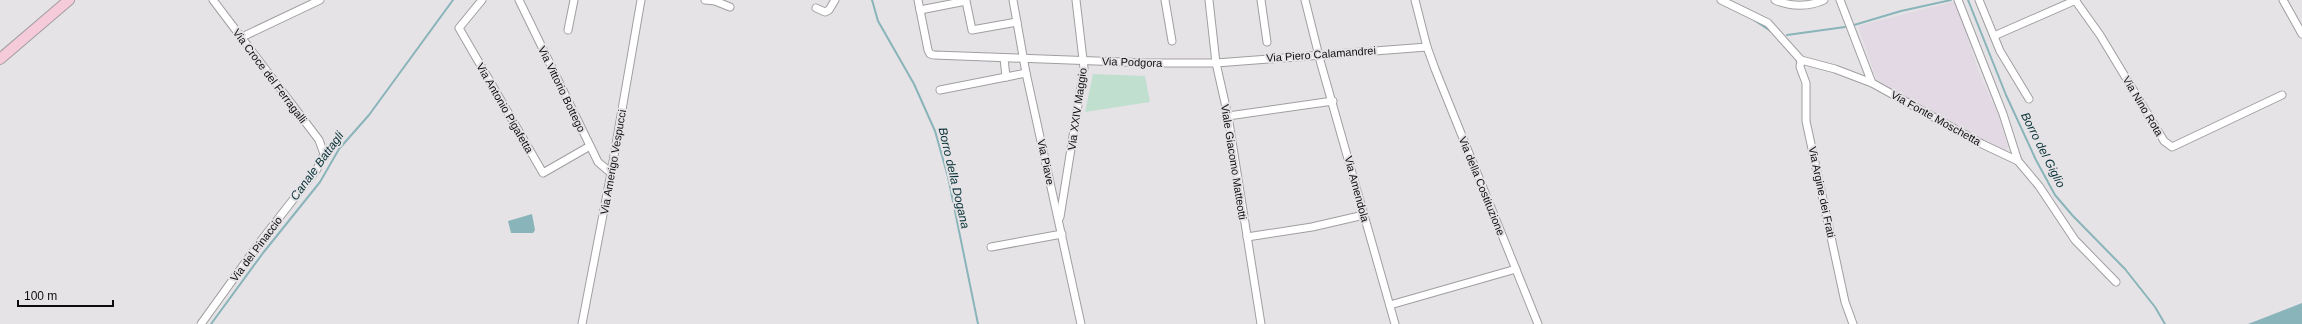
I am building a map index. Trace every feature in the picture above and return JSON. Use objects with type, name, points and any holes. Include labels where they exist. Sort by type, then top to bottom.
[{"type":"street","points":[[0,59],[69,0]]},
{"type":"street","name":"Via Croce del Ferragalli","points":[[213,0],[240,38],[319,140],[324,154]]},
{"type":"street","points":[[240,38],[320,0]]},
{"type":"street","name":"Via Antonio Pigafetta","points":[[482,0],[459,28],[543,173],[590,146]]},
{"type":"street","name":"Via Vittorio Bottego","points":[[519,0],[598,162],[612,173]]},
{"type":"street","points":[[568,30],[574,0]]},
{"type":"street","name":"Via Amerigo Vespucci","points":[[582,324],[612,173],[641,0]]},
{"type":"street","points":[[704,0],[715,1],[730,7]]},
{"type":"street","points":[[816,8],[825,12],[830,10],[835,0]]},
{"type":"street","points":[[918,0],[920,10],[966,1],[972,30],[1017,22]]},
{"type":"street","name":"Via Piave","points":[[1013,0],[1026,73],[1081,324]]},
{"type":"street","name":"Via XXIV Maggio","points":[[1059,218],[1079,110],[1084,68],[1076,0]]},
{"type":"street","points":[[1165,0],[1172,41]]},
{"type":"street","name":"Viale Giacomo Matteotti","points":[[1208,0],[1216,63],[1228,116],[1261,324]]},
{"type":"street","points":[[1261,0],[1267,42]]},
{"type":"street","name":"Via Amendola","points":[[1306,0],[1364,215],[1396,324]]},
{"type":"street","name":"Via della Costituzione","points":[[1415,0],[1427,47],[1538,324]]},
{"type":"street","points":[[1721,0],[1768,23],[1801,60]]},
{"type":"street","points":[[1775,0],[1784,4],[1801,6],[1824,0]]},
{"type":"street","points":[[1840,0],[1872,83]]},
{"type":"street","points":[[1958,0],[2003,114],[2018,161]]},
{"type":"street","points":[[1979,0],[2000,51],[2029,99]]},
{"type":"street","points":[[1994,36],[2076,0]]},
{"type":"street","name":"Via Nino Rota","points":[[2076,0],[2100,35],[2164,141],[2172,147],[2178,147],[2282,95]]},
{"type":"street","points":[[2283,0],[2302,34]]},
{"type":"street","name":"Via Podgora","points":[[920,10],[930,54],[1024,59],[1216,63]]},
{"type":"street","name":"Via Piero Calamandrei","points":[[1216,63],[1427,47]]},
{"type":"street","points":[[1004,58],[1006,77]]},
{"type":"street","name":"Via Fonte Moschetta","points":[[1801,60],[1835,69],[1872,83],[1982,144],[2018,161],[2039,186],[2075,240],[2116,282]]},
{"type":"street","name":"Via Argine dei Frati","points":[[1801,60],[1800,67],[1806,83],[1806,121],[1845,302],[1854,324]]},
{"type":"street","points":[[940,90],[1026,73]]},
{"type":"street","points":[[1228,116],[1333,101]]},
{"type":"street","name":"Via del Pinaccio","points":[[201,324],[260,242],[317,169],[324,154]]},
{"type":"street","points":[[1247,237],[1312,227],[1364,215]]},
{"type":"street","points":[[991,247],[1062,234]]},
{"type":"street","points":[[1390,305],[1516,269]]},
{"type":"shaded area","points":[[1956,1],[1978,70],[1998,115],[2008,146],[2006,151],[1966,131],[1877,81],[1858,26]]},
{"type":"green space","points":[[1093,74],[1145,76],[1150,102],[1085,112]]},
{"type":"water","points":[[532,214],[535,230],[533,233],[511,233],[508,221]]},
{"type":"water","points":[[2302,303],[2302,324],[2248,324]]},
{"type":"waterway","name":"Canale Battagli","points":[[211,324],[263,253],[320,182],[339,149],[369,115],[453,0]]},
{"type":"waterway","name":"Borro della Dogana","points":[[872,0],[878,21],[914,84],[935,131],[948,177],[978,324]]},
{"type":"waterway","name":"Canale Battagli","points":[[1854,25],[1901,11],[1951,0]]},
{"type":"waterway","name":"Borro del Giglio","points":[[1968,0],[2006,95],[2036,160],[2055,195],[2073,216],[2125,269],[2155,307],[2165,324]]},
{"type":"waterway","name":"Canale Battagli","points":[[1754,20],[1772,32]]},
{"type":"waterway","name":"Canale Battagli","points":[[1787,35],[1845,27]]}]
